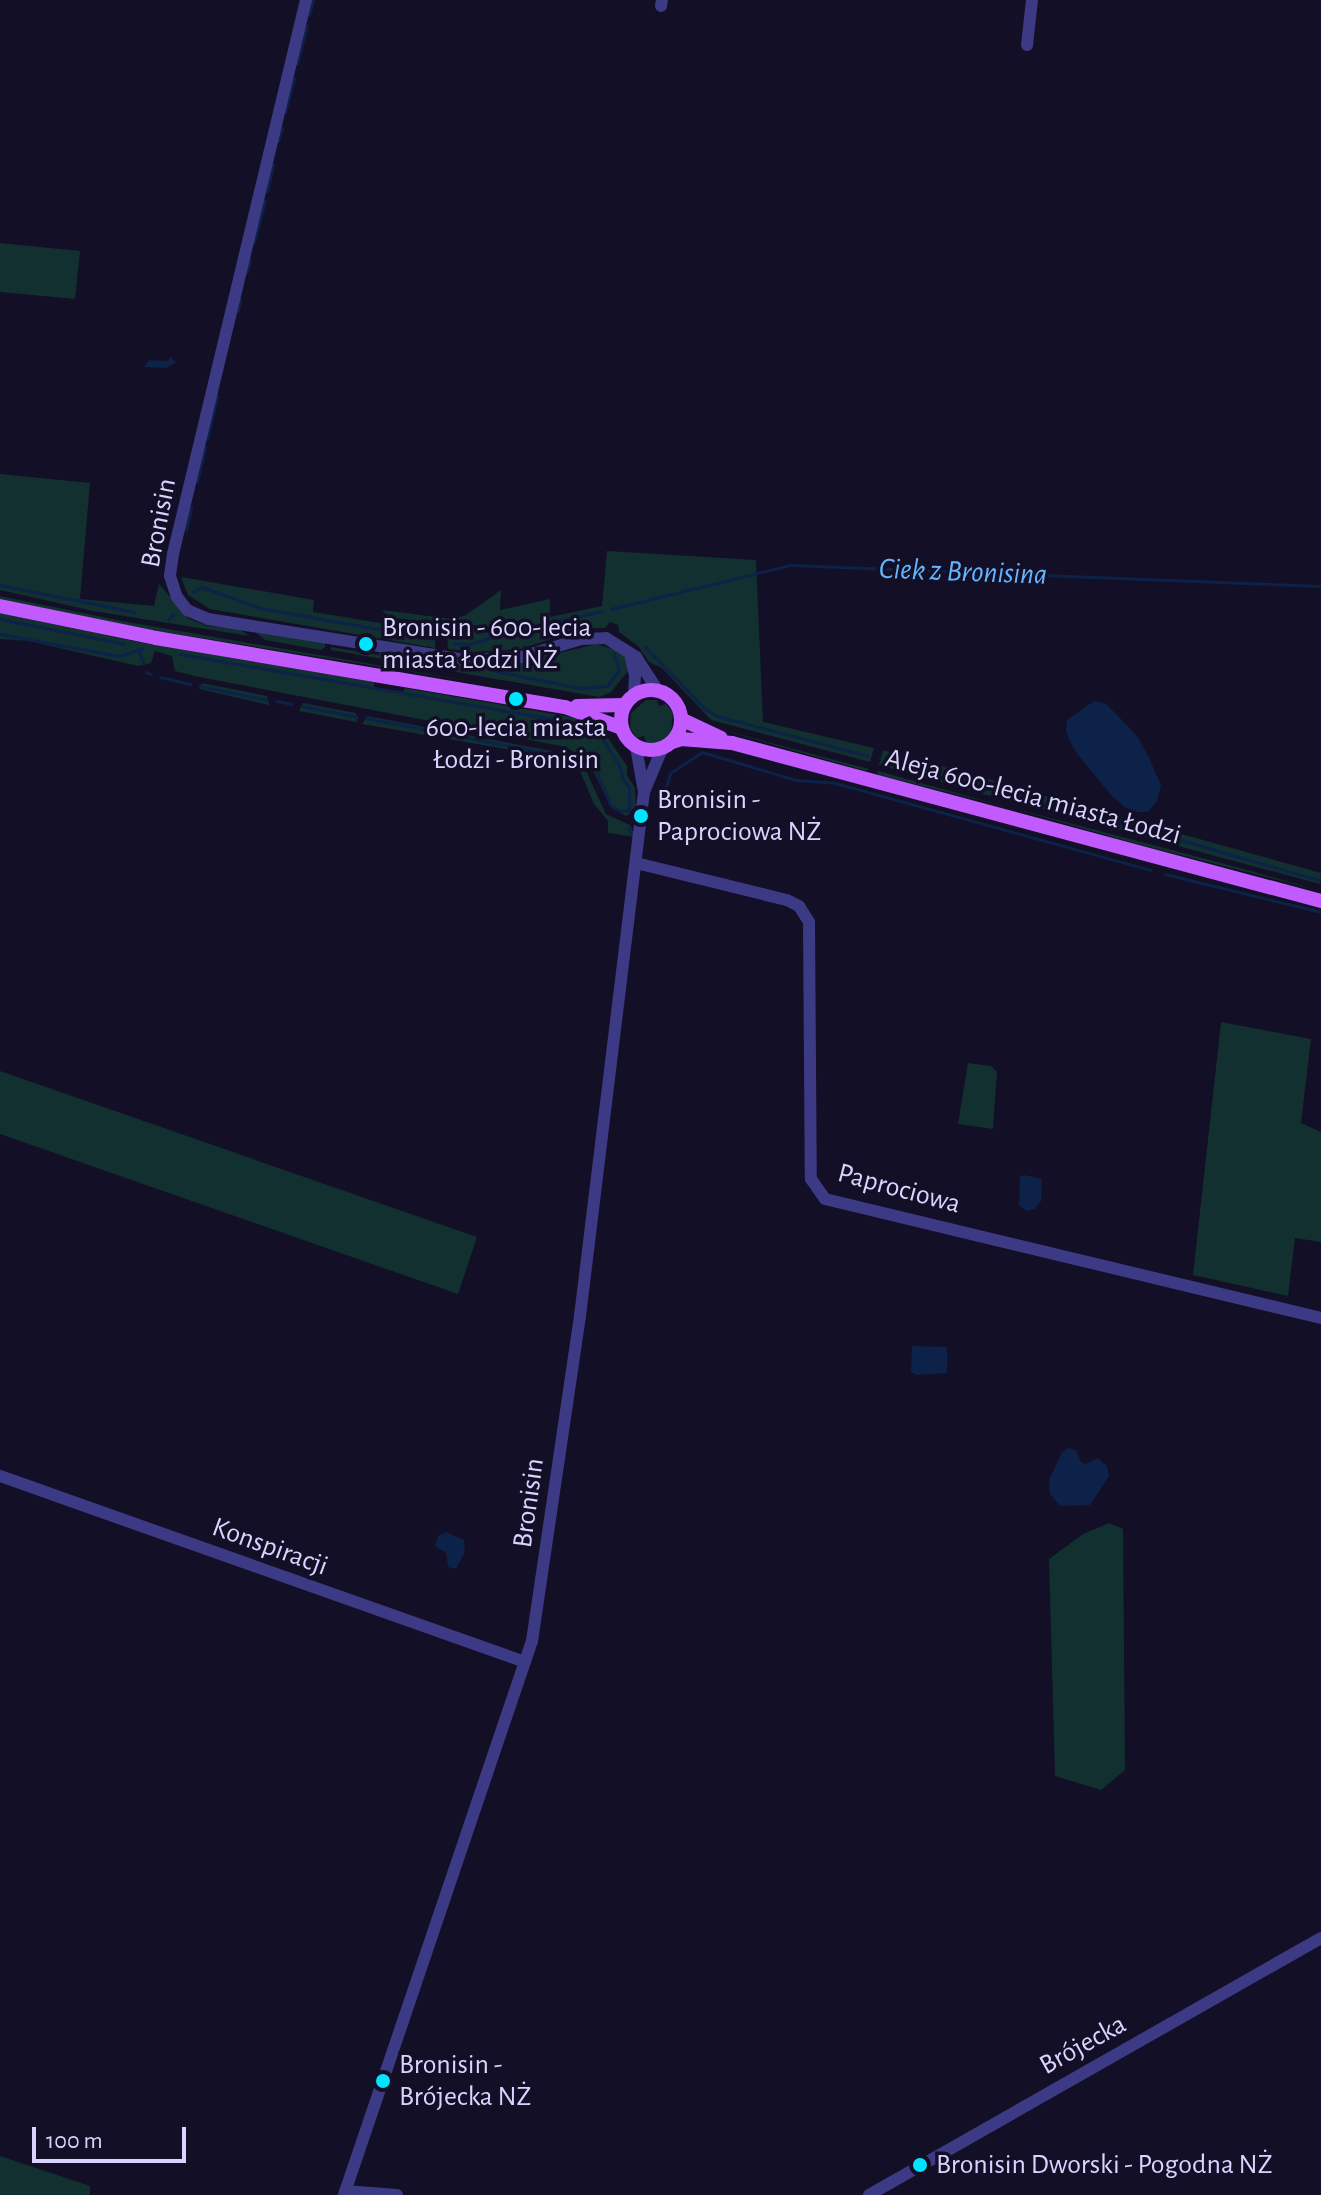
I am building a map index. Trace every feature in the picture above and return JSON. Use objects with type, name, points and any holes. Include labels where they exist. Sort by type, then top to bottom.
[{"type":"main road","points":[[0,606],[143,636],[565,707],[622,728],[636,747],[650,751],[667,745],[681,719],[671,698],[658,691],[630,700],[565,707]]},
{"type":"main road","points":[[622,728],[630,700]]},
{"type":"main road","name":"Aleja 600-lecia miasta Łodzi","points":[[681,719],[732,743],[1321,901]]},
{"type":"main road","name":"Aleja 600-lecia miasta Łodzi","points":[[667,745],[681,739],[732,743]]},
{"type":"street","name":"Bronisin","points":[[306,0],[173,554],[170,576],[174,593],[187,610],[208,619],[458,659],[521,657],[595,637],[615,641],[629,651]]},
{"type":"street","points":[[1027,45],[1032,0]]},
{"type":"street","points":[[629,651],[640,662],[658,691]]},
{"type":"street","points":[[629,651],[635,675],[630,700]]},
{"type":"street","name":"Bronisin","points":[[644,792],[667,745]]},
{"type":"street","name":"Bronisin","points":[[345,2193],[536,1622],[580,1316],[636,863],[644,792],[636,747]]},
{"type":"street","name":"Paprociowa","points":[[636,863],[787,900],[799,906],[809,922],[811,1179],[825,1199],[1321,1318]]},
{"type":"street","name":"Konspiracji","points":[[0,1476],[525,1662]]},
{"type":"street","name":"Brójecka","points":[[869,2195],[1321,1938]]},
{"type":"street","points":[[345,2193],[397,2195]]},
{"type":"green space","points":[[0,243],[80,251],[75,299],[0,292]]},
{"type":"green space","points":[[0,474],[90,483],[80,599],[154,606],[159,584],[189,619],[208,626],[239,629],[249,636],[93,611],[0,590]]},
{"type":"green space","points":[[607,551],[756,560],[763,722],[874,748],[870,762],[711,720],[662,668],[649,662],[638,646],[619,632],[618,625],[610,622],[605,628],[586,628],[520,649],[474,652],[448,649],[447,634],[437,624],[389,617],[382,610],[452,619],[466,615],[501,590],[500,610],[550,599],[550,617],[602,606]]},
{"type":"green space","points":[[181,577],[314,600],[313,612],[429,631],[435,635],[435,648],[210,609],[188,595]]},
{"type":"green space","points":[[0,596],[122,621],[486,684],[134,627],[0,599]]},
{"type":"green space","points":[[0,613],[138,642],[374,682],[374,687],[403,692],[405,688],[588,720],[599,725],[627,766],[627,775],[635,788],[636,810],[626,816],[611,808],[590,764],[566,747],[194,676],[175,671],[172,656],[155,651],[151,663],[138,666],[29,641],[0,639]]},
{"type":"green space","points":[[254,631],[325,643],[325,647],[321,650],[265,640]]},
{"type":"green space","points":[[596,644],[619,651],[627,659],[629,670],[611,692],[599,697],[331,650],[331,647],[379,655],[380,652],[479,666],[518,663]]},
{"type":"green space","points":[[202,683],[267,696],[269,705],[199,689]]},
{"type":"green space","points":[[646,700],[657,700],[659,706],[666,704],[673,713],[671,734],[658,743],[646,743],[644,736],[637,738],[630,729],[631,713]]},
{"type":"green space","points":[[303,703],[356,713],[357,722],[299,711]]},
{"type":"green space","points":[[367,716],[559,754],[557,758],[362,724]]},
{"type":"green space","points":[[708,726],[869,769],[866,771]]},
{"type":"green space","points":[[883,750],[1009,785],[1005,800],[879,765]]},
{"type":"green space","points":[[567,755],[586,771],[606,814],[630,825],[635,837],[608,833],[608,821],[594,804],[580,771],[565,759]]},
{"type":"green space","points":[[878,771],[1003,806],[879,775]]},
{"type":"green space","points":[[1017,788],[1321,873],[1320,884],[1014,802]]},
{"type":"green space","points":[[1012,808],[1244,869],[1321,891],[1130,842]]},
{"type":"green space","points":[[1221,1022],[1311,1039],[1301,1123],[1321,1132],[1321,1242],[1295,1238],[1288,1296],[1193,1275]]},
{"type":"green space","points":[[968,1063],[991,1066],[997,1072],[993,1129],[958,1124]]},
{"type":"green space","points":[[0,1071],[477,1237],[458,1294],[0,1134]]},
{"type":"green space","points":[[1109,1523],[1123,1529],[1125,1770],[1101,1790],[1055,1776],[1049,1559],[1083,1534]]},
{"type":"green space","points":[[0,2156],[90,2186],[90,2195],[0,2195]]},
{"type":"water","points":[[170,357],[176,362],[166,368],[144,367],[149,360],[168,361]]},
{"type":"water","points":[[1094,701],[1105,703],[1120,718],[1138,737],[1149,758],[1161,785],[1157,801],[1148,812],[1130,812],[1110,794],[1075,751],[1066,732],[1067,720]]},
{"type":"water","points":[[1020,1176],[1042,1179],[1041,1201],[1035,1209],[1027,1211],[1019,1205]]},
{"type":"water","points":[[912,1346],[947,1347],[947,1373],[917,1375],[911,1372]]},
{"type":"water","points":[[1068,1448],[1076,1450],[1081,1462],[1086,1464],[1098,1458],[1107,1466],[1109,1476],[1090,1505],[1060,1506],[1050,1494],[1049,1480],[1062,1452]]},
{"type":"water","points":[[446,1532],[464,1540],[465,1552],[456,1569],[448,1567],[446,1553],[435,1546],[438,1536]]},
{"type":"waterway","points":[[309,15],[313,0]]},
{"type":"waterway","points":[[297,64],[307,25]]},
{"type":"waterway","points":[[285,112],[294,78]]},
{"type":"waterway","points":[[278,141],[282,128]]},
{"type":"waterway","points":[[267,191],[273,165]]},
{"type":"waterway","points":[[254,242],[265,200]]},
{"type":"waterway","points":[[247,272],[250,259]]},
{"type":"waterway","points":[[238,311],[240,299]]},
{"type":"waterway","points":[[207,439],[217,396]]},
{"type":"waterway","points":[[197,482],[205,447]]},
{"type":"waterway","points":[[186,530],[191,508]]},
{"type":"waterway","name":"Ciek z Bronisina","points":[[611,609],[790,565],[1321,586]]},
{"type":"waterway","points":[[0,585],[134,612]]},
{"type":"waterway","name":"Ciek z Bronisina","points":[[193,592],[202,587],[260,608],[434,639]]},
{"type":"waterway","name":"Ciek z Bronisina","points":[[454,643],[470,644],[523,628],[602,611]]},
{"type":"waterway","name":"Ciek z Bronisina","points":[[168,620],[173,614]]},
{"type":"waterway","points":[[0,619],[125,644]]},
{"type":"waterway","name":"Ciek z Bronisina","points":[[0,634],[119,656],[143,648]]},
{"type":"waterway","points":[[645,647],[704,708],[717,716],[868,756]]},
{"type":"waterway","points":[[139,652],[143,662]]},
{"type":"waterway","points":[[180,654],[586,725],[598,732],[620,767],[623,780],[629,787],[629,811]]},
{"type":"waterway","points":[[495,671],[580,688],[607,686],[619,670],[614,654]]},
{"type":"waterway","points":[[146,672],[151,674]]},
{"type":"waterway","points":[[160,677],[190,684]]},
{"type":"waterway","points":[[200,686],[267,700]]},
{"type":"waterway","points":[[277,701],[292,704]]},
{"type":"waterway","points":[[302,706],[357,717]]},
{"type":"waterway","points":[[366,718],[557,755]]},
{"type":"waterway","points":[[661,803],[670,773],[702,752],[796,780],[835,783],[1150,870]]},
{"type":"waterway","points":[[566,758],[579,767]]},
{"type":"waterway","points":[[884,761],[1001,792]]},
{"type":"waterway","points":[[597,773],[611,806],[620,811],[629,810]]},
{"type":"waterway","points":[[1021,797],[1158,833]]},
{"type":"waterway","points":[[628,828],[633,838]]},
{"type":"waterway","points":[[1174,838],[1319,880]]},
{"type":"waterway","points":[[1165,874],[1321,912]]},
{"type":"place","name":"Bronisin - 600-lecia miasta Łodzi NŻ","points":[[366,644]]},
{"type":"place","name":"600-lecia miasta Łodzi - Bronisin","points":[[516,699]]},
{"type":"place","name":"Bronisin - Paprociowa NŻ","points":[[641,816]]},
{"type":"place","name":"Bronisin - Brójecka NŻ","points":[[383,2081]]},
{"type":"place","name":"Bronisin Dworski - Pogodna NŻ","points":[[920,2165]]}]
